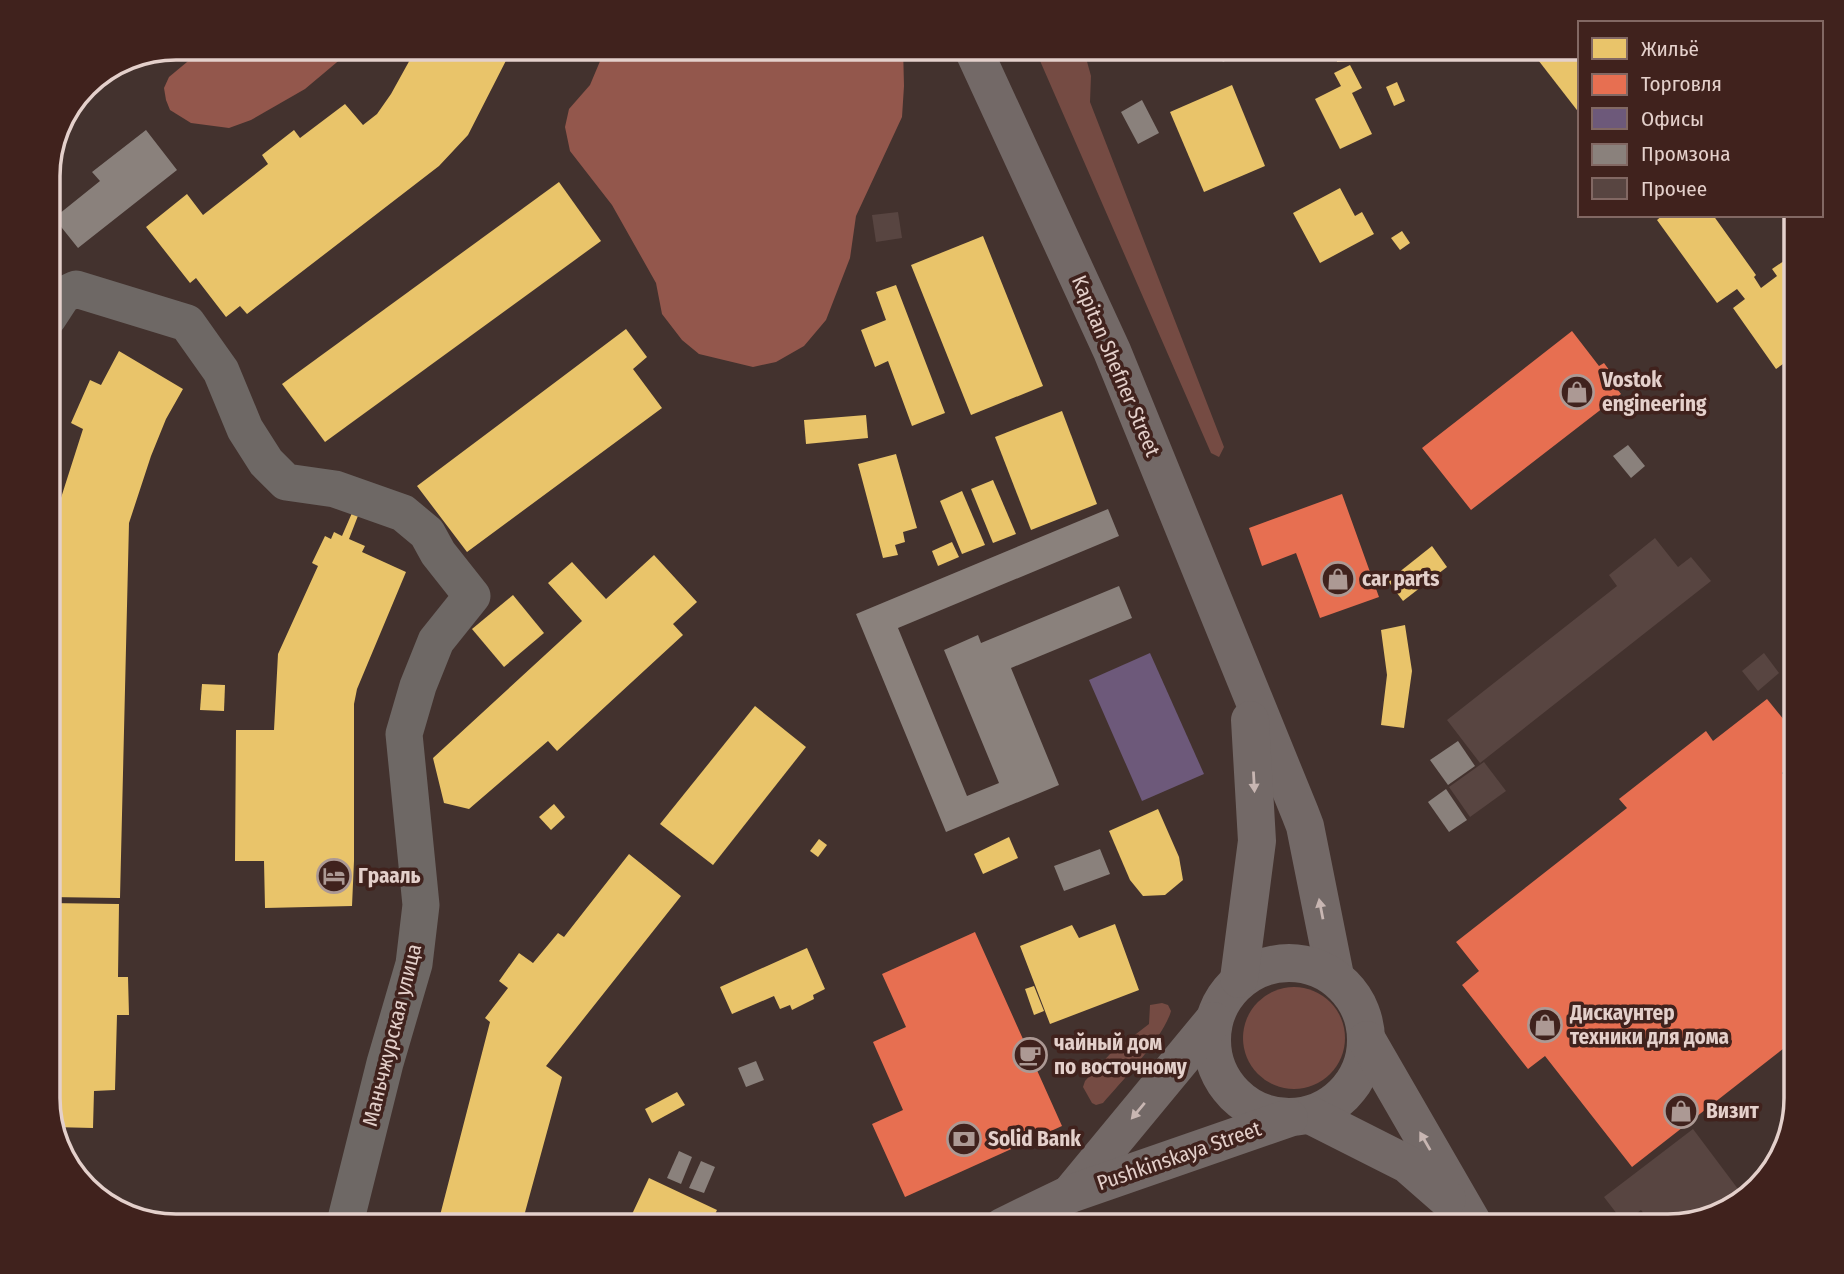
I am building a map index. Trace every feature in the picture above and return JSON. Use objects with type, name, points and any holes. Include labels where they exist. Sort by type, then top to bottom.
[{"type":"main road","name":"Kapitan Shefner Street","points":[[978,60],[1112,351],[1305,826],[1335,976]]},
{"type":"main road","name":"Kapitan Shefner Street","points":[[1239,979],[1257,841],[1248,690]]},
{"type":"main road","points":[[1300,1117],[1333,1105],[1351,1087],[1363,1065],[1367,1040],[1363,1016],[1352,993],[1335,976],[1304,963],[1270,964],[1239,979],[1225,994],[1213,1021],[1212,1057],[1227,1088],[1255,1111],[1300,1117],[1407,1164],[1462,1214]]},
{"type":"main road","name":"Pushkinskaya Street","points":[[1070,1194],[1213,1021]]},
{"type":"main road","points":[[1367,1040],[1467,1214]]},
{"type":"main road","name":"Pushkinskaya Street","points":[[1029,1214],[1070,1194],[1300,1117]]},
{"type":"street","name":"Маньчжурская улица","points":[[60,300],[76,289],[187,323],[221,371],[245,429],[266,462],[286,482],[335,489],[403,513],[427,533],[438,553],[471,596],[436,641],[418,686],[404,734],[421,905],[414,964],[385,1063],[347,1214]]},
{"type":"shaded area","points":[[189,60],[340,60],[305,89],[251,120],[229,128],[191,123],[170,110],[164,88],[169,77]]},
{"type":"shaded area","points":[[601,60],[903,60],[902,117],[856,216],[850,258],[826,320],[804,346],[776,362],[753,367],[699,354],[682,340],[662,314],[656,283],[612,205],[570,151],[565,127],[569,109],[590,85]]},
{"type":"shaded area","points":[[1040,60],[1087,60],[1091,76],[1090,102],[1224,447],[1219,457],[1211,453]]},
{"type":"shaded area","points":[[1294,987],[1313,991],[1330,1002],[1341,1019],[1345,1038],[1341,1057],[1330,1074],[1313,1085],[1294,1089],[1275,1085],[1258,1074],[1247,1057],[1243,1038],[1247,1019],[1258,1002],[1275,991]]},
{"type":"shaded area","points":[[1150,1005],[1168,1005],[1171,1011],[1151,1046],[1103,1103],[1092,1103],[1083,1087],[1085,1081],[1110,1054],[1149,1024]]},
{"type":"building: Жильё","points":[[410,60],[506,60],[468,135],[439,166],[247,314],[240,306],[226,317],[196,278],[190,283],[146,227],[187,194],[203,215],[268,164],[262,155],[294,130],[300,138],[345,104],[363,125],[377,114]]},
{"type":"building: Жильё","points":[[1337,60],[1359,61],[1337,62]]},
{"type":"building: Жильё","points":[[1538,60],[1578,60],[1578,111]]},
{"type":"building: Жильё","points":[[1350,65],[1362,88],[1352,93],[1372,134],[1340,149],[1315,99],[1341,86],[1334,73]]},
{"type":"building: Жильё","points":[[1397,82],[1405,101],[1394,106],[1386,87]]},
{"type":"building: Жильё","points":[[1232,85],[1265,166],[1204,192],[1170,112]]},
{"type":"building: Жильё","points":[[559,182],[601,241],[325,442],[282,384]]},
{"type":"building: Жильё","points":[[1340,188],[1355,216],[1362,212],[1374,234],[1320,263],[1293,213]]},
{"type":"building: Жильё","points":[[1661,217],[1714,217],[1756,275],[1754,277],[1761,288],[1777,276],[1772,269],[1784,261],[1784,363],[1776,369],[1733,308],[1745,299],[1737,289],[1717,303],[1657,220]]},
{"type":"building: Жильё","points":[[1402,231],[1410,243],[1400,250],[1391,238]]},
{"type":"building: Жильё","points":[[983,236],[1043,386],[971,415],[911,265]]},
{"type":"building: Жильё","points":[[896,285],[945,413],[912,426],[888,361],[875,367],[861,330],[886,320],[876,292]]},
{"type":"building: Жильё","points":[[626,329],[647,357],[633,369],[662,408],[467,552],[417,486]]},
{"type":"building: Жильё","points":[[119,351],[183,389],[166,419],[151,456],[129,523],[120,898],[60,897],[60,501],[83,429],[71,423],[90,380],[101,385]]},
{"type":"building: Жильё","points":[[1062,411],[1097,504],[1031,530],[995,437]]},
{"type":"building: Жильё","points":[[866,415],[868,438],[806,444],[804,420]]},
{"type":"building: Жильё","points":[[896,454],[917,528],[903,532],[905,542],[895,545],[898,555],[883,558],[858,464]]},
{"type":"building: Жильё","points":[[993,480],[1016,534],[993,543],[971,489]]},
{"type":"building: Жильё","points":[[962,491],[985,545],[962,554],[940,501]]},
{"type":"building: Жильё","points":[[355,506],[361,508],[349,539],[365,546],[362,552],[406,572],[357,689],[354,704],[352,906],[265,908],[264,861],[235,861],[236,730],[274,730],[278,654],[318,566],[312,563],[325,536],[331,539],[334,532],[342,536]]},
{"type":"building: Жильё","points":[[952,542],[959,557],[938,566],[932,551]]},
{"type":"building: Жильё","points":[[1432,546],[1447,567],[1403,601],[1388,581]]},
{"type":"building: Жильё","points":[[654,555],[697,602],[673,624],[683,635],[557,751],[548,741],[469,809],[444,803],[433,758],[582,621],[548,583],[572,562],[606,599]]},
{"type":"building: Жильё","points":[[513,595],[544,633],[504,667],[472,629]]},
{"type":"building: Жильё","points":[[1405,625],[1412,671],[1404,728],[1381,725],[1387,675],[1381,630]]},
{"type":"building: Жильё","points":[[202,684],[225,685],[224,711],[200,710]]},
{"type":"building: Жильё","points":[[755,706],[806,747],[713,865],[660,824]]},
{"type":"building: Жильё","points":[[554,804],[565,817],[551,830],[539,817]]},
{"type":"building: Жильё","points":[[1158,809],[1179,857],[1183,880],[1165,895],[1143,896],[1130,880],[1109,831]]},
{"type":"building: Жильё","points":[[1009,837],[1018,858],[983,874],[974,854]]},
{"type":"building: Жильё","points":[[819,839],[827,845],[818,857],[810,851]]},
{"type":"building: Жильё","points":[[629,854],[681,896],[546,1066],[562,1077],[525,1214],[440,1214],[490,1022],[485,1018],[508,988],[499,981],[519,953],[533,963],[558,933],[564,937]]},
{"type":"building: Жильё","points":[[60,903],[119,904],[118,977],[128,977],[129,1015],[117,1015],[115,1090],[94,1091],[93,1128],[63,1127],[60,1107]]},
{"type":"building: Жильё","points":[[1115,924],[1139,990],[1050,1024],[1020,946],[1072,925],[1079,938]]},
{"type":"building: Жильё","points":[[807,948],[825,989],[813,995],[814,999],[792,1010],[790,1005],[780,1009],[774,996],[732,1014],[720,987]]},
{"type":"building: Жильё","points":[[1034,986],[1044,1011],[1034,1015],[1025,989]]},
{"type":"building: Жильё","points":[[677,1092],[685,1105],[652,1123],[645,1109]]},
{"type":"building: Жильё","points":[[649,1178],[717,1210],[715,1214],[632,1214]]},
{"type":"building: Торговля","points":[[1572,331],[1599,366],[1604,363],[1612,374],[1608,377],[1621,394],[1471,510],[1422,448]]},
{"type":"building: Торговля","points":[[1342,494],[1379,597],[1320,618],[1296,553],[1262,566],[1249,528]]},
{"type":"building: Торговля","points":[[1767,699],[1784,720],[1784,1048],[1632,1167],[1545,1056],[1528,1069],[1462,985],[1479,971],[1456,942],[1627,808],[1619,799],[1706,731],[1713,741]]},
{"type":"building: Торговля","points":[[975,932],[1062,1126],[905,1197],[872,1124],[903,1110],[873,1042],[906,1027],[882,974]]},
{"type":"building: Офисы","points":[[1150,653],[1204,774],[1142,801],[1089,680]]},
{"type":"building: Промзона","points":[[1142,100],[1159,133],[1138,144],[1121,112]]},
{"type":"building: Промзона","points":[[146,130],[177,170],[78,248],[60,226],[60,213],[100,181],[92,172]]},
{"type":"building: Промзона","points":[[1628,445],[1645,466],[1631,478],[1613,456]]},
{"type":"building: Промзона","points":[[1108,509],[1119,536],[898,628],[967,796],[999,783],[944,650],[978,635],[981,643],[1119,586],[1132,618],[1011,668],[1059,785],[946,832],[856,614]]},
{"type":"building: Промзона","points":[[1458,741],[1475,766],[1448,785],[1430,760]]},
{"type":"building: Промзона","points":[[1446,789],[1467,820],[1449,832],[1428,802]]},
{"type":"building: Промзона","points":[[1100,849],[1110,874],[1064,891],[1054,866]]},
{"type":"building: Промзона","points":[[756,1061],[764,1080],[746,1087],[738,1068]]},
{"type":"building: Промзона","points":[[679,1151],[692,1157],[681,1184],[667,1178]]},
{"type":"building: Промзона","points":[[701,1161],[715,1167],[704,1193],[689,1188]]},
{"type":"building: Прочее","points":[[898,212],[902,238],[876,242],[872,215]]},
{"type":"building: Прочее","points":[[1655,538],[1678,567],[1691,557],[1711,581],[1480,763],[1447,720],[1617,586],[1609,575]]},
{"type":"building: Прочее","points":[[1764,653],[1779,673],[1758,691],[1742,671]]},
{"type":"building: Прочее","points":[[1484,762],[1506,791],[1470,817],[1449,787]]},
{"type":"building: Прочее","points":[[1693,1129],[1739,1190],[1720,1203],[1684,1214],[1644,1214],[1641,1210],[1636,1214],[1617,1214],[1604,1197]]},
{"type":"place","name":"Vostok engineering","points":[[1577,392]]},
{"type":"place","name":"car parts","points":[[1338,579]]},
{"type":"place","name":"Грааль","points":[[334,876]]},
{"type":"place","name":"Дискаунтер техники для дома","points":[[1545,1025]]},
{"type":"place","name":"чайный дом по восточному","points":[[1030,1055]]},
{"type":"place","name":"Визит","points":[[1681,1111]]},
{"type":"place","name":"Solid Bank","points":[[964,1139]]}]
